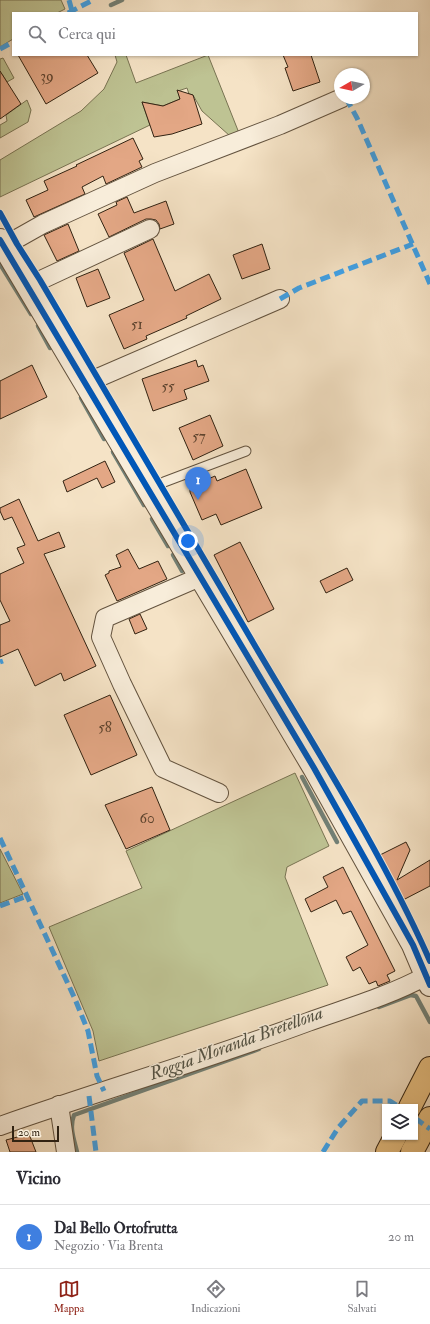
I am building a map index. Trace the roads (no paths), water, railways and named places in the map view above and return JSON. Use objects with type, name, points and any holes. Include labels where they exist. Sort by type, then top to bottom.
[{"type":"highway","points":[[412,1104],[430,1068]]},
{"type":"highway","points":[[413,1150],[430,1118]]},
{"type":"highway","points":[[387,1152],[393,1140]]},
{"type":"street","points":[[0,1126],[59,1105],[266,1038],[410,984],[428,980],[413,945],[314,768],[28,286],[2,247],[43,224],[155,173],[280,126],[334,102]]},
{"type":"street","points":[[28,286],[150,229]]},
{"type":"street","points":[[84,380],[280,299]]},
{"type":"street","points":[[200,577],[106,618],[101,637],[163,768],[219,792]]},
{"type":"street","points":[[59,1105],[66,1152]]},
{"type":"lane","points":[[149,490],[164,482],[246,450]]},
{"type":"waterway","points":[[111,5],[122,0]]},
{"type":"waterway","points":[[0,264],[31,314]]},
{"type":"waterway","points":[[38,326],[50,348]]},
{"type":"waterway","points":[[81,398],[104,439]]},
{"type":"waterway","points":[[113,452],[144,505]]},
{"type":"waterway","points":[[152,519],[168,546]]},
{"type":"waterway","points":[[173,555],[182,571]]},
{"type":"waterway","points":[[302,777],[337,842]]},
{"type":"waterway","name":"Roggia Moranda Bretellona","points":[[379,1007],[411,995],[416,996],[430,1022]]},
{"type":"waterway","name":"Roggia Moranda Bretellona","points":[[77,1152],[72,1129],[74,1115],[259,1049]]},
{"type":"place","name":"Dal Bello Ortofrutta","points":[[198,500]]}]
